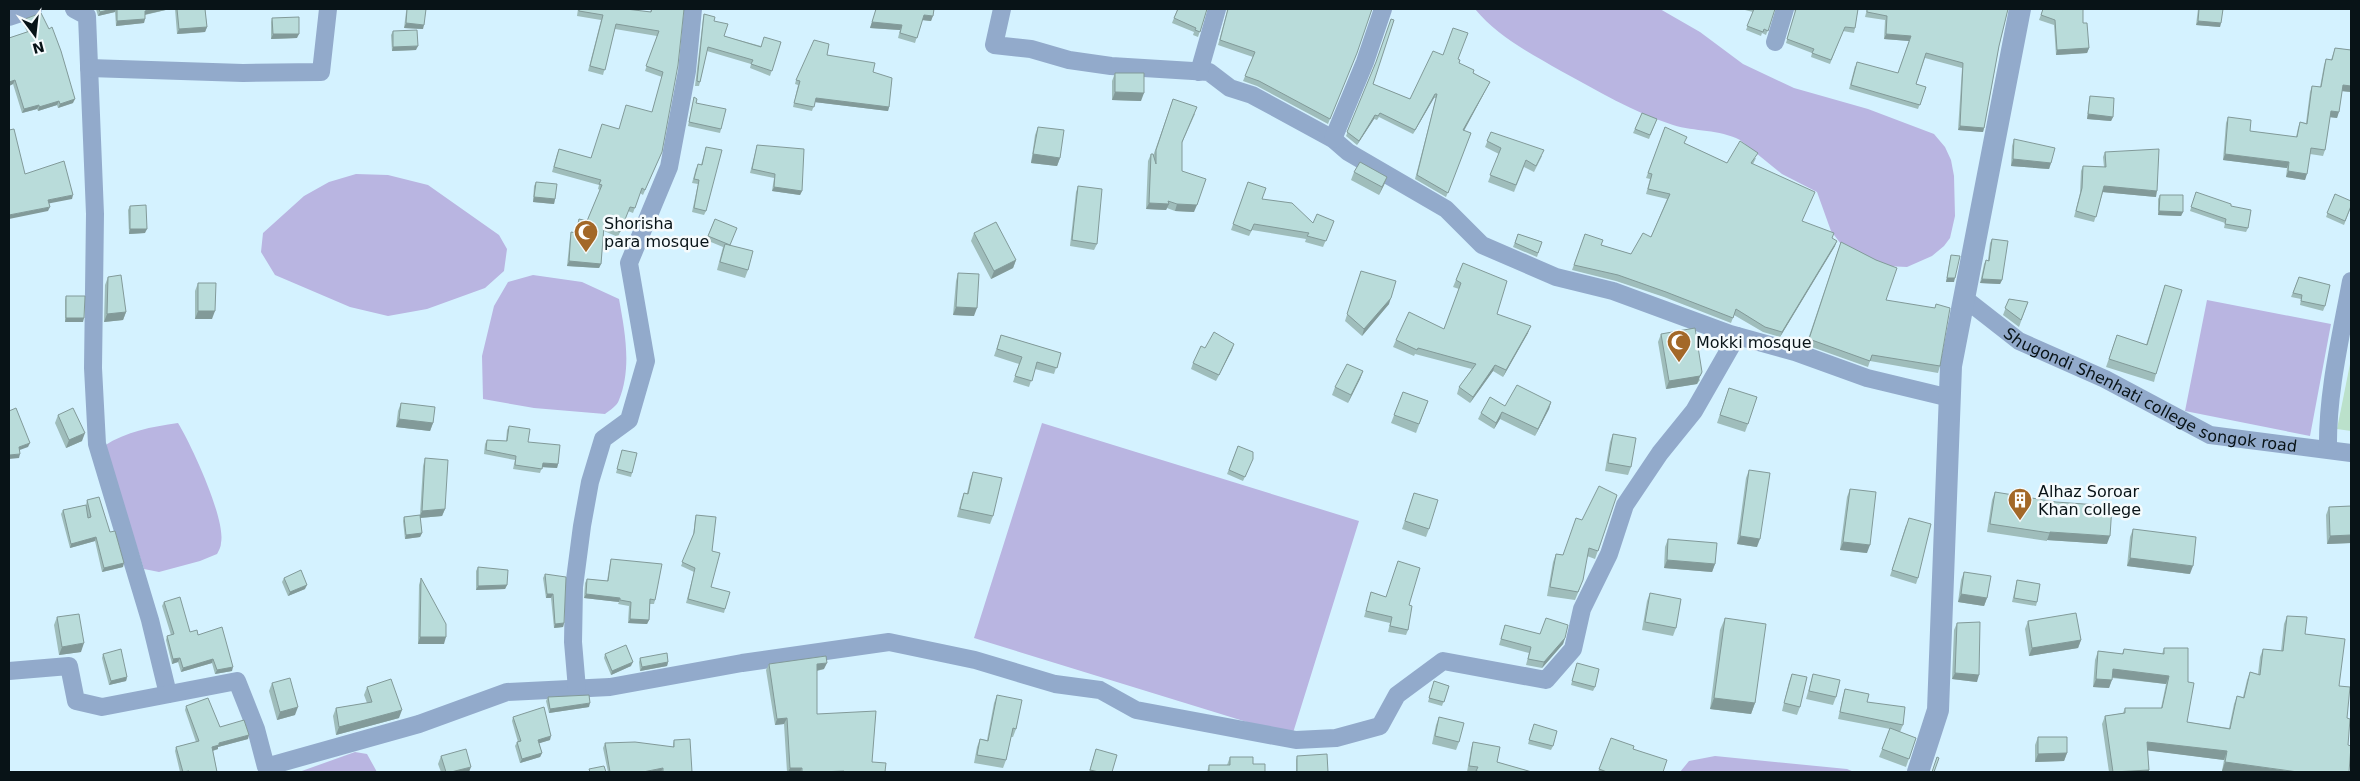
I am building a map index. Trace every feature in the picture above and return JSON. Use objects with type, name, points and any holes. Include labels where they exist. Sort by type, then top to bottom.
[{"type":"street","points":[[9,17],[33,9]]},
{"type":"street","points":[[74,9],[87,16],[95,214],[93,368],[97,444],[150,620],[168,694]]},
{"type":"street","points":[[89,68],[243,73],[321,72],[328,9]]},
{"type":"street","points":[[577,689],[573,642],[574,587],[582,526],[590,482],[603,439],[629,420],[646,361],[629,263],[669,166],[687,71],[693,9]]},
{"type":"street","points":[[1002,9],[994,45],[1031,49],[1069,60],[1111,66],[1209,72],[1230,88],[1252,95],[1333,139],[1348,152],[1446,209],[1482,245],[1556,277],[1613,291],[1737,336],[1795,352],[1866,378],[1950,398]]},
{"type":"street","points":[[1199,72],[1217,9]]},
{"type":"street","points":[[1333,139],[1365,62],[1383,9]]},
{"type":"street","points":[[1775,42],[1785,9]]},
{"type":"street","points":[[1918,772],[1938,710],[1951,366],[2020,9]]},
{"type":"street","points":[[2328,449],[2328,430],[2333,387],[2351,281]]},
{"type":"street","name":"Shugondi Shenhati college songok road","points":[[1964,298],[2019,341],[2105,379],[2210,434],[2351,453]]},
{"type":"street","points":[[9,671],[69,666],[76,701],[102,707],[237,682],[256,728],[266,767],[419,724],[507,692],[610,687],[742,663],[888,642],[975,660],[1055,684],[1100,690],[1136,710],[1296,740],[1336,738],[1380,726],[1397,695],[1443,661],[1546,680],[1573,649],[1582,609],[1609,554],[1625,505],[1660,453],[1694,411],[1737,336]]},
{"type":"green space","points":[[2351,359],[2351,431],[2337,429]]},
{"type":"shaded area","points":[[1475,9],[1660,9],[1700,32],[1743,64],[1794,88],[1868,109],[1934,134],[1945,147],[1951,160],[1954,176],[1955,216],[1950,238],[1932,256],[1907,267],[1886,266],[1841,244],[1831,231],[1817,192],[1782,174],[1740,140],[1724,134],[1673,125],[1616,101],[1515,44],[1494,28]]},
{"type":"shaded area","points":[[356,174],[388,175],[428,185],[499,235],[507,249],[504,271],[485,288],[427,309],[388,316],[350,307],[275,275],[261,252],[263,233],[304,196],[329,182]]},
{"type":"shaded area","points":[[533,275],[582,282],[619,299],[625,337],[625,375],[618,402],[605,414],[534,408],[483,399],[482,356],[494,306],[508,282]]},
{"type":"shaded area","points":[[2207,300],[2331,324],[2310,436],[2185,411]]},
{"type":"shaded area","points":[[178,423],[199,464],[213,500],[221,532],[221,544],[217,554],[200,561],[159,572],[144,569],[104,446],[130,433]]},
{"type":"shaded area","points":[[1042,423],[1359,521],[1292,736],[974,638]]},
{"type":"shaded area","points":[[355,752],[367,754],[377,772],[299,772]]},
{"type":"shaded area","points":[[1715,756],[1847,769],[1854,772],[1680,772],[1689,761]]},
{"type":"building","points":[[99,9],[112,9],[100,12]]},
{"type":"building","points":[[117,9],[152,9],[145,11],[145,19],[117,21]]},
{"type":"building","points":[[177,9],[205,9],[207,27],[179,29]]},
{"type":"building","points":[[407,9],[426,9],[424,25],[406,23]]},
{"type":"building","points":[[579,9],[626,9],[651,12],[652,9],[684,9],[678,65],[662,152],[645,190],[642,188],[635,208],[630,207],[620,232],[604,226],[601,264],[569,261],[571,232],[576,233],[579,219],[587,221],[602,185],[599,184],[601,180],[554,167],[559,149],[591,158],[602,124],[619,129],[626,105],[652,112],[663,72],[646,66],[659,31],[616,24],[605,70],[590,66],[603,15],[579,11]]},
{"type":"building","points":[[876,9],[934,9],[933,16],[924,15],[917,38],[900,33],[902,25],[872,22]]},
{"type":"building","points":[[1178,9],[1207,9],[1200,32],[1195,30],[1196,28],[1174,18]]},
{"type":"building","points":[[1228,9],[1372,9],[1357,53],[1330,119],[1259,81],[1245,76],[1255,52],[1220,40]]},
{"type":"building","points":[[1754,9],[1775,9],[1768,31],[1764,29],[1763,32],[1747,26]]},
{"type":"building","points":[[1796,9],[1858,9],[1855,28],[1845,27],[1831,60],[1812,53],[1814,49],[1787,39]]},
{"type":"building","points":[[1867,9],[2008,9],[1999,46],[1984,128],[1960,126],[1963,63],[1926,53],[1916,84],[1926,87],[1920,105],[1851,85],[1857,62],[1898,73],[1911,36],[1886,34],[1887,16],[1867,12]]},
{"type":"building","points":[[2043,9],[2083,9],[2083,23],[2087,23],[2089,48],[2057,50],[2055,20],[2041,15]]},
{"type":"building","points":[[2199,9],[2223,9],[2221,23],[2198,21]]},
{"type":"building","points":[[41,13],[49,29],[52,27],[75,99],[60,104],[59,101],[24,109],[15,80],[9,82],[9,38],[30,31],[25,19]]},
{"type":"building","points":[[704,14],[715,17],[714,21],[728,24],[724,36],[761,47],[764,37],[781,42],[772,71],[751,64],[753,60],[708,47],[700,82],[697,81]]},
{"type":"building","points":[[299,17],[299,34],[273,34],[272,18]]},
{"type":"building","points":[[1391,19],[1394,20],[1373,84],[1410,99],[1433,51],[1443,55],[1453,28],[1468,33],[1458,59],[1460,60],[1459,63],[1474,70],[1473,73],[1490,82],[1463,130],[1471,133],[1448,193],[1417,175],[1437,94],[1435,94],[1415,130],[1380,113],[1378,116],[1375,115],[1359,141],[1347,132],[1376,62]]},
{"type":"building","points":[[417,30],[418,46],[393,47],[393,31]]},
{"type":"building","points":[[814,40],[829,44],[827,55],[875,63],[873,72],[892,78],[889,107],[816,98],[814,107],[794,103],[800,81],[796,80]]},
{"type":"building","points":[[2335,48],[2351,50],[2351,86],[2343,85],[2339,112],[2331,111],[2325,150],[2311,148],[2307,174],[2288,171],[2289,162],[2225,154],[2228,117],[2251,120],[2250,131],[2297,137],[2300,122],[2307,124],[2312,86],[2321,87],[2326,59],[2332,60]]},
{"type":"building","points":[[1115,73],[1144,73],[1144,93],[1115,92]]},
{"type":"building","points":[[2090,96],[2114,98],[2113,117],[2088,114]]},
{"type":"building","points":[[694,97],[697,99],[696,103],[726,109],[721,129],[689,122]]},
{"type":"building","points":[[1173,99],[1197,107],[1182,142],[1182,171],[1206,179],[1197,205],[1177,204],[1168,201],[1169,204],[1149,203],[1151,154],[1153,154],[1156,164],[1156,150]]},
{"type":"building","points":[[1642,113],[1657,119],[1650,135],[1635,129]]},
{"type":"building","points":[[1038,127],[1064,130],[1060,158],[1033,154]]},
{"type":"building","points":[[1665,127],[1687,137],[1684,143],[1727,163],[1740,141],[1758,153],[1751,163],[1815,192],[1802,221],[1834,233],[1832,238],[1837,241],[1782,332],[1765,327],[1736,309],[1733,318],[1618,275],[1574,265],[1585,234],[1603,240],[1601,245],[1631,254],[1643,233],[1651,237],[1670,194],[1648,189],[1652,174],[1648,173]]},
{"type":"building","points":[[14,129],[25,174],[64,161],[73,195],[48,200],[50,207],[9,215],[9,130]]},
{"type":"building","points":[[1491,132],[1544,150],[1536,166],[1526,160],[1516,185],[1490,175],[1501,148],[1487,141]]},
{"type":"building","points":[[2014,139],[2055,148],[2051,163],[2013,159]]},
{"type":"building","points":[[757,145],[804,149],[802,191],[774,187],[775,174],[752,169]]},
{"type":"building","points":[[706,147],[722,150],[706,211],[694,208],[699,180],[694,179],[698,164],[702,165]]},
{"type":"building","points":[[2159,149],[2157,191],[2104,186],[2096,217],[2076,211],[2082,188],[2083,166],[2106,167],[2105,152]]},
{"type":"building","points":[[1360,162],[1387,177],[1382,187],[1354,172]]},
{"type":"building","points":[[536,182],[557,184],[555,199],[534,197]]},
{"type":"building","points":[[1248,182],[1266,188],[1262,199],[1292,203],[1313,223],[1317,214],[1334,221],[1326,241],[1307,236],[1309,233],[1254,224],[1251,231],[1233,224]]},
{"type":"building","points":[[1078,186],[1102,189],[1097,244],[1072,240]]},
{"type":"building","points":[[2196,192],[2231,204],[2231,206],[2251,210],[2248,228],[2225,224],[2226,219],[2191,207]]},
{"type":"building","points":[[2335,194],[2351,201],[2345,221],[2327,213]]},
{"type":"building","points":[[2160,195],[2183,195],[2183,212],[2159,211]]},
{"type":"building","points":[[146,205],[147,229],[130,229],[130,206]]},
{"type":"building","points":[[715,219],[737,228],[730,245],[708,236]]},
{"type":"building","points":[[996,222],[1016,260],[994,271],[974,233]]},
{"type":"building","points":[[1518,234],[1542,242],[1538,253],[1515,243]]},
{"type":"building","points":[[1992,239],[2008,241],[2002,280],[1982,279],[1986,260],[1989,261]]},
{"type":"building","points":[[1841,242],[1876,260],[1897,268],[1886,300],[1935,308],[1936,304],[1950,308],[1940,366],[1872,355],[1870,361],[1809,339]]},
{"type":"building","points":[[725,244],[753,251],[748,270],[720,262]]},
{"type":"building","points":[[1951,255],[1960,256],[1955,278],[1947,278]]},
{"type":"building","points":[[1463,263],[1507,281],[1497,314],[1531,326],[1506,370],[1495,365],[1473,397],[1459,387],[1476,364],[1418,348],[1417,350],[1396,340],[1409,312],[1444,329],[1461,283],[1456,280]]},
{"type":"building","points":[[1361,271],[1396,281],[1391,298],[1364,329],[1347,314]]},
{"type":"building","points":[[958,273],[979,274],[977,308],[956,307]]},
{"type":"building","points":[[121,275],[126,312],[107,314],[108,277]]},
{"type":"building","points":[[2299,277],[2330,285],[2325,306],[2301,301],[2302,295],[2293,293]]},
{"type":"building","points":[[198,283],[216,283],[215,311],[198,311]]},
{"type":"building","points":[[2165,285],[2182,290],[2156,374],[2109,359],[2117,335],[2147,345]]},
{"type":"building","points":[[66,296],[85,296],[84,318],[66,318]]},
{"type":"building","points":[[2009,299],[2028,302],[2021,320],[2005,308]]},
{"type":"building","points":[[1695,328],[1702,372],[1700,376],[1669,381],[1661,334]]},
{"type":"building","points":[[1214,332],[1234,344],[1219,375],[1193,363],[1201,346],[1205,348]]},
{"type":"building","points":[[1001,335],[1061,353],[1057,368],[1037,362],[1032,381],[1015,376],[1022,357],[997,349]]},
{"type":"building","points":[[1347,364],[1363,371],[1351,395],[1335,387]]},
{"type":"building","points":[[1517,385],[1551,402],[1538,429],[1502,412],[1496,423],[1481,413],[1490,397],[1505,406]]},
{"type":"building","points":[[1729,388],[1757,397],[1748,424],[1720,415]]},
{"type":"building","points":[[1403,392],[1428,401],[1419,424],[1394,415]]},
{"type":"building","points":[[401,403],[435,407],[433,423],[399,419]]},
{"type":"building","points":[[16,408],[30,443],[19,447],[20,454],[9,455],[9,411]]},
{"type":"building","points":[[73,408],[85,433],[69,440],[58,415]]},
{"type":"building","points":[[509,426],[530,429],[528,442],[560,445],[558,464],[543,463],[542,469],[515,465],[516,456],[486,450],[487,440],[507,441]]},
{"type":"building","points":[[1613,434],[1636,438],[1631,467],[1608,463]]},
{"type":"building","points":[[1238,446],[1253,452],[1253,459],[1245,477],[1229,470]]},
{"type":"building","points":[[622,450],[637,453],[632,473],[617,469]]},
{"type":"building","points":[[425,458],[448,460],[445,509],[422,511]]},
{"type":"building","points":[[1749,470],[1770,473],[1760,539],[1740,536]]},
{"type":"building","points":[[973,472],[1002,478],[993,516],[960,509],[964,493],[968,494]]},
{"type":"building","points":[[1599,486],[1617,495],[1598,551],[1589,548],[1583,580],[1578,592],[1550,587],[1556,554],[1563,555],[1576,518],[1582,520]]},
{"type":"building","points":[[1850,489],[1876,492],[1870,545],[1843,542]]},
{"type":"building","points":[[1995,492],[2056,502],[2112,506],[2110,536],[2050,533],[1990,524]]},
{"type":"building","points":[[1414,493],[1438,500],[1429,529],[1405,521]]},
{"type":"building","points":[[99,497],[110,532],[115,531],[124,563],[104,568],[96,537],[71,544],[63,510],[86,505],[88,518],[91,517],[87,500]]},
{"type":"building","points":[[2351,506],[2351,535],[2330,536],[2329,507]]},
{"type":"building","points":[[420,515],[422,533],[406,535],[404,517]]},
{"type":"building","points":[[696,515],[716,517],[712,551],[720,553],[711,587],[730,592],[725,609],[688,599],[695,568],[682,562],[694,533]]},
{"type":"building","points":[[1909,518],[1931,524],[1918,578],[1892,570]]},
{"type":"building","name":"Alhaz Soroar Khan college","points":[[2133,529],[2196,537],[2193,566],[2130,558]]},
{"type":"building","points":[[1668,539],[1717,543],[1715,564],[1667,560]]},
{"type":"building","points":[[611,559],[662,564],[655,600],[650,599],[649,620],[630,619],[631,602],[620,600],[620,598],[586,594],[587,579],[608,581]]},
{"type":"building","points":[[1398,561],[1420,568],[1409,605],[1412,606],[1408,630],[1390,626],[1392,617],[1366,611],[1371,592],[1386,597]]},
{"type":"building","points":[[478,567],[508,570],[507,585],[478,586]]},
{"type":"building","points":[[301,570],[307,585],[290,592],[284,578]]},
{"type":"building","points":[[1964,572],[1991,576],[1987,598],[1961,594]]},
{"type":"building","points":[[545,574],[566,577],[564,623],[555,624],[553,594],[547,594]]},
{"type":"building","points":[[421,578],[446,624],[446,637],[420,637]]},
{"type":"building","points":[[2017,580],[2040,584],[2037,602],[2014,598]]},
{"type":"building","points":[[1650,593],[1681,599],[1676,628],[1645,622]]},
{"type":"building","points":[[180,597],[190,632],[197,630],[198,635],[222,627],[233,667],[217,670],[213,659],[183,668],[180,658],[173,659],[167,636],[174,634],[164,602]]},
{"type":"building","points":[[2076,613],[2081,640],[2032,648],[2028,621]]},
{"type":"building","points":[[79,614],[84,643],[62,647],[57,617]]},
{"type":"building","points":[[2287,616],[2307,617],[2305,634],[2345,639],[2339,686],[2350,687],[2347,718],[2350,719],[2348,745],[2351,746],[2349,772],[2298,772],[2225,762],[2227,751],[2147,742],[2149,770],[2113,772],[2105,716],[2125,713],[2125,708],[2162,708],[2169,676],[2113,669],[2112,680],[2096,679],[2098,651],[2123,654],[2124,649],[2164,654],[2164,648],[2188,648],[2188,682],[2194,683],[2187,722],[2230,729],[2237,696],[2244,698],[2250,672],[2260,675],[2263,649],[2283,651]]},
{"type":"building","points":[[1546,618],[1568,625],[1565,638],[1544,662],[1528,659],[1531,647],[1501,639],[1505,625],[1540,634]]},
{"type":"building","points":[[1725,618],[1766,624],[1755,703],[1714,698]]},
{"type":"building","points":[[1980,622],[1979,675],[1955,673],[1957,623]]},
{"type":"building","points":[[626,645],[633,662],[612,671],[605,654]]},
{"type":"building","points":[[121,649],[127,677],[111,681],[103,654]]},
{"type":"building","points":[[667,653],[668,662],[642,667],[640,658]]},
{"type":"building","points":[[826,656],[827,663],[817,664],[817,714],[876,711],[872,762],[886,763],[885,772],[802,772],[802,768],[790,768],[787,718],[777,719],[769,664]]},
{"type":"building","points":[[1577,663],[1599,669],[1595,687],[1572,681]]},
{"type":"building","points":[[1792,674],[1807,677],[1800,707],[1784,703]]},
{"type":"building","points":[[1813,674],[1840,680],[1836,697],[1809,691]]},
{"type":"building","points":[[290,678],[298,707],[280,712],[272,683]]},
{"type":"building","points":[[391,679],[402,710],[339,727],[336,708],[372,702],[367,687]]},
{"type":"building","points":[[1434,681],[1449,686],[1444,702],[1429,698]]},
{"type":"building","points":[[1845,689],[1869,694],[1867,702],[1905,707],[1903,725],[1840,712]]},
{"type":"building","points":[[589,695],[590,703],[550,709],[548,697]]},
{"type":"building","points":[[997,695],[1022,700],[1016,729],[1013,728],[1006,760],[977,755],[980,739],[988,741]]},
{"type":"building","points":[[208,698],[220,727],[244,720],[249,735],[219,743],[219,745],[212,747],[217,772],[183,772],[176,747],[199,741],[186,706]]},
{"type":"building","points":[[544,707],[551,736],[538,740],[542,753],[522,759],[517,742],[521,741],[513,717]]},
{"type":"building","points":[[1439,717],[1464,723],[1459,742],[1435,736]]},
{"type":"building","points":[[1534,724],[1557,731],[1553,746],[1529,740]]},
{"type":"building","points":[[1890,728],[1916,738],[1909,759],[1882,749]]},
{"type":"building","points":[[2038,737],[2067,737],[2067,753],[2038,754]]},
{"type":"building","points":[[1611,738],[1634,746],[1633,749],[1667,760],[1663,772],[1607,772],[1599,769]]},
{"type":"building","points":[[690,739],[692,772],[663,772],[663,768],[643,772],[610,772],[605,743],[635,742],[674,747],[674,740]]},
{"type":"building","points":[[1473,742],[1500,747],[1497,762],[1532,772],[1476,771],[1478,767],[1469,766]]},
{"type":"building","points":[[466,749],[471,767],[446,772],[441,756]]},
{"type":"building","points":[[1096,749],[1117,755],[1112,772],[1090,770]]},
{"type":"building","points":[[1327,754],[1328,772],[1297,772],[1297,756]]},
{"type":"building","points":[[1230,757],[1253,757],[1253,764],[1265,764],[1265,772],[1209,772],[1209,765],[1230,765]]},
{"type":"building","points":[[1937,757],[1939,758],[1934,772],[1932,772]]},
{"type":"building","points":[[604,766],[606,772],[590,772],[589,769]]},
{"type":"place","name":"Shorisha para mosque","points":[[586,253]]},
{"type":"place","name":"Mokki mosque","points":[[1679,363]]},
{"type":"place","name":"Alhaz Soroar Khan college","points":[[2020,521]]}]
